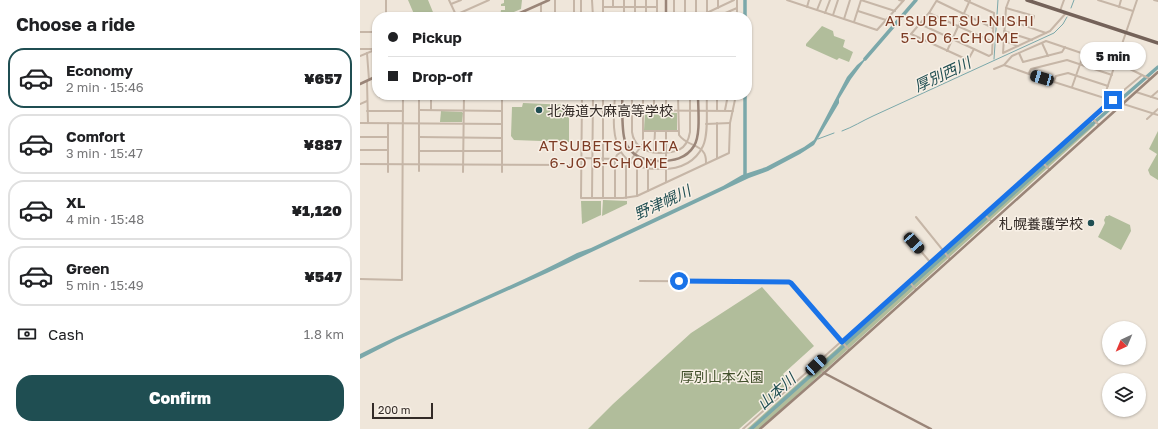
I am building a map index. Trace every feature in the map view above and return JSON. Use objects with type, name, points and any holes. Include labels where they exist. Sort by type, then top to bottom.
[{"type":"main road","points":[[1027,0],[1038,2],[1060,11],[1158,43]]},
{"type":"street","points":[[386,0],[386,12]]},
{"type":"street","points":[[449,0],[455,12]]},
{"type":"street","points":[[451,4],[461,0]]},
{"type":"street","points":[[463,12],[489,0]]},
{"type":"street","points":[[523,12],[550,0]]},
{"type":"street","points":[[555,0],[555,12]]},
{"type":"street","points":[[574,0],[574,12]]},
{"type":"street","points":[[581,0],[581,12]]},
{"type":"street","points":[[592,0],[592,12]]},
{"type":"street","points":[[603,0],[603,12]]},
{"type":"street","points":[[613,0],[613,7]]},
{"type":"street","points":[[624,0],[624,12]]},
{"type":"street","points":[[635,0],[635,12]]},
{"type":"street","points":[[646,0],[646,12]]},
{"type":"street","points":[[657,0],[657,12]]},
{"type":"street","points":[[666,0],[666,12]]},
{"type":"street","points":[[674,0],[674,12]]},
{"type":"street","points":[[685,0],[685,12]]},
{"type":"street","points":[[696,0],[697,12]]},
{"type":"street","points":[[707,0],[707,12]]},
{"type":"street","points":[[718,0],[718,8]]},
{"type":"street","points":[[709,12],[729,1],[736,0],[737,12]]},
{"type":"street","points":[[787,0],[877,30],[903,1],[899,0]]},
{"type":"street","points":[[807,7],[809,0]]},
{"type":"street","points":[[817,10],[821,0]]},
{"type":"street","points":[[825,13],[830,0]]},
{"type":"street","points":[[833,15],[838,0]]},
{"type":"street","points":[[844,19],[850,0]]},
{"type":"street","points":[[854,22],[861,0],[895,11]]},
{"type":"street","points":[[920,24],[989,56],[992,54],[992,42],[996,18],[994,14],[970,1],[965,0]]},
{"type":"street","points":[[1009,0],[1006,8],[1003,52],[1050,32],[1067,13]]},
{"type":"street","points":[[1060,11],[1064,0]]},
{"type":"street","points":[[1098,0],[1105,1],[1133,12]]},
{"type":"street","points":[[1119,7],[1121,0]]},
{"type":"street","points":[[1104,98],[1137,0]]},
{"type":"street","points":[[1154,0],[1158,1]]},
{"type":"street","points":[[974,49],[968,60],[911,34],[937,1],[994,28]]},
{"type":"street","points":[[947,51],[970,1]]},
{"type":"street","points":[[541,4],[541,12]]},
{"type":"street","points":[[603,7],[657,8]]},
{"type":"street","points":[[730,11],[737,8]]},
{"type":"street","points":[[1006,8],[1034,16],[1031,27]]},
{"type":"street","points":[[858,11],[886,20]]},
{"type":"street","points":[[929,13],[992,42]]},
{"type":"street","points":[[996,18],[1005,19],[1047,33]]},
{"type":"street","points":[[1004,31],[1032,40]]},
{"type":"street","points":[[360,32],[372,32]]},
{"type":"street","points":[[1004,41],[1018,46]]},
{"type":"street","points":[[994,69],[1004,65],[1012,56],[1046,41],[1105,61],[1116,62],[1149,79]]},
{"type":"street","points":[[1042,43],[1048,56]]},
{"type":"street","points":[[1019,53],[1023,62],[1062,52],[1064,47]]},
{"type":"street","points":[[360,49],[372,49]]},
{"type":"street","points":[[360,56],[372,51]]},
{"type":"street","points":[[367,53],[368,123]]},
{"type":"street","points":[[1072,87],[1084,53]]},
{"type":"street","points":[[1029,74],[1031,69],[1066,60],[1112,75]]},
{"type":"street","points":[[1004,65],[1158,115]]},
{"type":"street","points":[[760,429],[1050,170],[1097,124],[1158,72]]},
{"type":"street","points":[[1054,81],[1056,76],[1068,73],[1108,86]]},
{"type":"street","points":[[743,429],[816,366],[1112,100],[1143,76]]},
{"type":"street","points":[[360,84],[372,79]]},
{"type":"street","points":[[1151,97],[1158,91]]},
{"type":"street","points":[[1136,92],[1158,99]]},
{"type":"street","points":[[360,279],[402,280],[403,100]]},
{"type":"street","points":[[419,100],[419,171]]},
{"type":"street","points":[[431,110],[432,100]]},
{"type":"street","points":[[463,172],[464,100]]},
{"type":"street","points":[[502,100],[502,172]]},
{"type":"street","points":[[582,100],[582,198],[626,198],[637,196],[729,153],[730,123],[735,100]]},
{"type":"street","points":[[592,198],[593,100]]},
{"type":"street","points":[[603,100],[603,198]]},
{"type":"street","points":[[615,100],[615,135],[621,152],[629,161],[637,166],[648,169],[666,170],[678,168],[689,163],[701,150],[706,138],[707,100]]},
{"type":"street","points":[[622,100],[623,133],[625,141],[629,149],[640,158],[647,161],[672,161],[681,158],[694,146],[698,135],[698,100]]},
{"type":"street","points":[[632,100],[632,135],[636,144],[640,148],[654,153],[672,152],[683,147],[687,142],[690,132],[690,100]]},
{"type":"street","points":[[626,198],[626,166],[643,144],[643,100]]},
{"type":"street","points":[[654,100],[654,110]]},
{"type":"street","points":[[666,100],[666,110]]},
{"type":"street","points":[[678,100],[678,131],[680,137],[706,154],[706,164]]},
{"type":"street","points":[[717,100],[717,110]]},
{"type":"street","points":[[725,110],[727,100]]},
{"type":"street","points":[[360,104],[367,101]]},
{"type":"street","points":[[1147,119],[1158,108]]},
{"type":"street","points":[[367,111],[404,110]]},
{"type":"street","points":[[419,110],[502,111]]},
{"type":"street","points":[[581,110],[733,110]]},
{"type":"street","points":[[1092,119],[1097,124]]},
{"type":"street","points":[[360,123],[502,124]]},
{"type":"street","points":[[388,123],[388,172]]},
{"type":"street","points":[[717,123],[717,159]]},
{"type":"street","points":[[706,124],[730,123]]},
{"type":"street","points":[[643,131],[678,131]]},
{"type":"street","points":[[654,131],[654,153]]},
{"type":"street","points":[[666,131],[666,182]]},
{"type":"street","points":[[360,137],[388,137]]},
{"type":"street","points":[[419,137],[502,138]]},
{"type":"street","points":[[360,150],[388,150]]},
{"type":"street","points":[[419,151],[502,151]]},
{"type":"street","points":[[615,198],[615,159],[621,152]]},
{"type":"street","points":[[581,158],[615,159]]},
{"type":"street","points":[[1043,162],[1050,170]]},
{"type":"street","points":[[360,164],[573,165]]},
{"type":"street","points":[[637,166],[637,196]]},
{"type":"street","points":[[648,169],[648,191]]},
{"type":"street","points":[[985,214],[992,222]]},
{"type":"street","points":[[916,217],[950,259]]},
{"type":"street","points":[[914,243],[930,262]]},
{"type":"street","points":[[640,281],[789,282],[849,350]]},
{"type":"street","points":[[910,282],[916,290]]},
{"type":"street","points":[[816,366],[824,373],[930,429]]},
{"type":"green space","points":[[408,0],[428,0],[433,12],[419,12],[413,12]]},
{"type":"green space","points":[[504,0],[522,0],[521,9],[514,12],[501,12],[501,10],[505,10],[505,6],[501,6],[501,4],[504,3]]},
{"type":"green space","points":[[822,26],[833,31],[834,36],[845,40],[843,47],[853,52],[849,62],[839,58],[837,60],[806,46],[806,44]]},
{"type":"green space","name":"北海道大麻高等学校","points":[[523,103],[569,105],[569,142],[514,140],[511,136],[512,107],[522,107]]},
{"type":"green space","points":[[441,111],[462,112],[462,122],[440,122]]},
{"type":"green space","points":[[645,112],[677,113],[677,131],[644,130]]},
{"type":"green space","points":[[1091,121],[1095,125],[760,429],[747,429]]},
{"type":"green space","points":[[1158,131],[1158,180],[1150,175],[1148,170],[1157,154],[1149,149]]},
{"type":"green space","points":[[603,200],[627,201],[627,204],[602,216]]},
{"type":"green space","points":[[581,201],[601,201],[601,215],[582,224]]},
{"type":"green space","points":[[1109,215],[1130,225],[1131,231],[1121,250],[1098,237],[1105,223],[1104,220],[1106,216]]},
{"type":"green space","name":"厚別山本公園","points":[[762,287],[814,346],[783,374],[790,384],[739,429],[588,429],[613,404],[691,333]]},
{"type":"water","points":[[868,56],[851,79],[839,99],[839,103],[814,145],[800,154],[768,171],[749,178],[547,273],[397,340],[360,359],[360,354],[387,341],[550,267],[577,253],[591,248],[723,186],[742,175],[766,167],[804,147],[814,140],[847,77],[857,65]]},
{"type":"waterway","points":[[745,0],[745,12]]},
{"type":"waterway","name":"野津幌川","points":[[865,59],[916,0]]},
{"type":"waterway","points":[[994,59],[998,0]]},
{"type":"waterway","name":"厚別西川","points":[[1071,8],[1074,0]]},
{"type":"waterway","name":"厚別西川","points":[[842,131],[1054,33],[1063,24],[1067,17]]},
{"type":"waterway","name":"山本川","points":[[751,429],[1043,167],[1158,67]]},
{"type":"waterway","points":[[745,100],[745,176]]},
{"type":"waterway","name":"厚別西川","points":[[818,139],[834,133]]},
{"type":"place","name":"北海道大麻高等学校","points":[[539,110]]},
{"type":"place","name":"札幌養護学校","points":[[1091,223]]},
{"type":"district","name":"ATSUBETSU-NISHI 5-JO 6-CHOME","points":[[960,28]]},
{"type":"district","name":"ATSUBETSU-KITA 6-JO 5-CHOME","points":[[609,154]]},
{"type":"route","points":[[679,281],[789,282],[842,342],[1113,100]]}]
